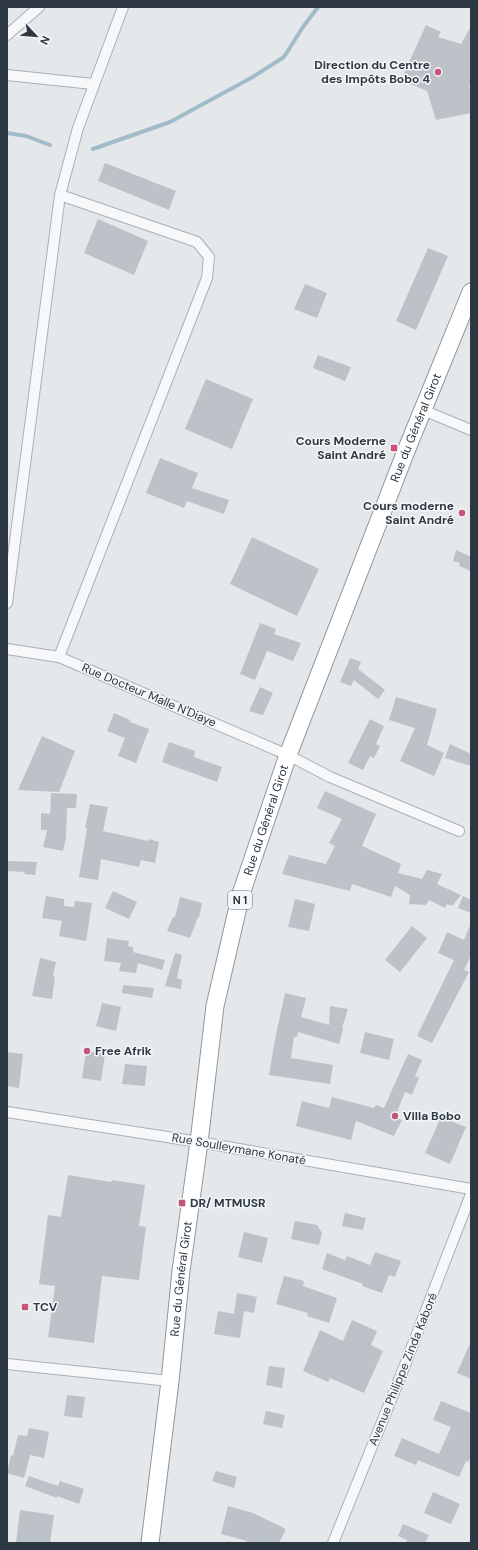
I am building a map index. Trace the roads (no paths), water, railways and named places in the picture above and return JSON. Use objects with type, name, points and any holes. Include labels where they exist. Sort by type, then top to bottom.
[{"type":"highway","name":"Rue du Général Girot","points":[[150,1543],[170,1381],[181,1271],[199,1142],[214,1013],[241,894],[288,754],[471,292]]},
{"type":"street","points":[[7,35],[39,7]]},
{"type":"street","points":[[7,603],[60,195],[78,128],[93,84],[123,7]]},
{"type":"street","points":[[7,74],[93,84]]},
{"type":"street","points":[[60,195],[197,242],[209,257],[208,278],[60,657]]},
{"type":"street","points":[[423,410],[471,430]]},
{"type":"street","name":"Rue Docteur Malle N'Diaye","points":[[7,649],[60,657],[288,754],[330,777],[460,831]]},
{"type":"street","name":"Rue Soulleymane Konaté","points":[[7,1112],[199,1142],[471,1189]]},
{"type":"street","name":"Avenue Philippe Zinda Kaboré","points":[[333,1543],[401,1375],[471,1194]]},
{"type":"street","points":[[7,1364],[170,1381]]},
{"type":"waterway","points":[[93,149],[170,122],[251,78],[284,57],[318,7]]},
{"type":"waterway","points":[[7,133],[26,136],[50,145]]},
{"type":"place","name":"Direction du Centre des Impôts Bobo 4","points":[[438,72]]},
{"type":"place","name":"Cours Moderne Saint André","points":[[394,448]]},
{"type":"place","name":"Cours moderne Saint André","points":[[462,513]]},
{"type":"place","name":"Free Afrik","points":[[87,1051]]},
{"type":"place","name":"Villa Bobo","points":[[395,1116]]},
{"type":"place","name":"DR/ MTMUSR","points":[[182,1203]]},
{"type":"place","name":"TCV","points":[[25,1307]]}]
